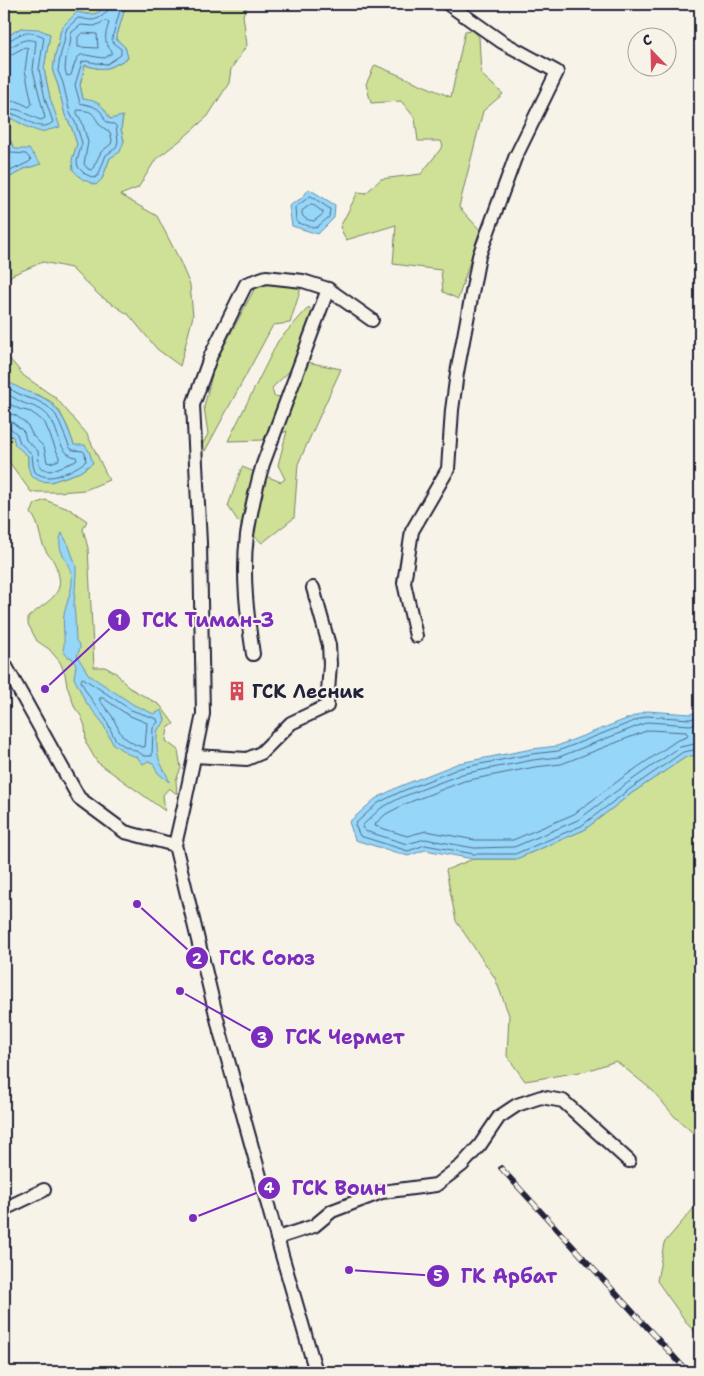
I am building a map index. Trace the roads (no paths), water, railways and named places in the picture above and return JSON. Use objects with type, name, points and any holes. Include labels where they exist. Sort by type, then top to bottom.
[{"type":"street","points":[[416,636],[404,583],[412,531],[448,469],[452,410],[457,373],[479,256],[515,158],[557,72],[502,42],[448,4]]},
{"type":"street","points":[[316,1372],[220,1031],[175,845],[203,714],[200,543],[193,405],[211,355],[246,284],[266,277],[303,281],[328,288],[372,320]]},
{"type":"street","points":[[252,654],[245,586],[245,562],[247,536],[257,485],[328,288]]},
{"type":"street","points":[[194,756],[247,759],[261,753],[291,723],[327,706],[330,664],[329,645],[313,588]]},
{"type":"street","points":[[4,663],[79,798],[124,832],[175,845]]},
{"type":"street","points":[[277,1238],[314,1226],[332,1211],[382,1192],[436,1185],[462,1165],[499,1117],[516,1105],[541,1097],[563,1101],[629,1161]]},
{"type":"street","points":[[4,1209],[44,1190]]},
{"type":"water","points":[[106,4],[131,4],[125,8],[116,39],[125,47],[128,58],[108,68],[85,65],[80,85],[83,99],[100,104],[110,119],[123,116],[121,129],[124,141],[120,152],[110,158],[102,179],[96,185],[82,179],[73,170],[72,160],[77,144],[65,115],[53,72],[63,26],[77,12],[86,14],[97,13]]},
{"type":"water","points":[[21,28],[38,29],[50,34],[44,69],[50,98],[60,127],[41,132],[13,119],[4,121],[4,38]]},
{"type":"water","points":[[4,130],[15,149],[29,149],[41,164],[24,169],[4,179]]},
{"type":"water","points":[[309,189],[335,205],[334,218],[318,234],[292,226],[289,206],[302,198]]},
{"type":"water","points":[[4,381],[51,403],[65,422],[74,445],[85,445],[93,463],[80,472],[51,482],[40,481],[31,476],[28,456],[15,445],[13,437],[4,431]]},
{"type":"water","points":[[62,533],[76,566],[74,606],[76,641],[80,645],[77,656],[89,675],[134,705],[154,714],[162,710],[165,720],[158,729],[157,747],[159,760],[169,782],[158,773],[153,763],[148,761],[143,764],[137,757],[128,754],[113,744],[102,722],[85,701],[74,678],[76,665],[72,658],[63,651],[64,615],[72,577],[61,551],[60,539]]},
{"type":"water","points":[[647,711],[691,714],[700,711],[700,754],[686,757],[632,793],[584,830],[516,859],[473,859],[425,850],[408,856],[355,840],[349,822],[375,799],[398,787],[459,763],[557,746]]},
{"type":"railway","points":[[501,1168],[688,1372]]},
{"type":"place","name":"ГСК Тиман-3","points":[[45,689]]},
{"type":"place","name":"ГСК Лесник","points":[[237,691]]},
{"type":"place","name":"ГСК Союз","points":[[137,904]]},
{"type":"place","name":"ГСК Чермет","points":[[180,991]]},
{"type":"place","name":"ГСК Воин","points":[[193,1218]]},
{"type":"place","name":"ГК Арбат","points":[[349,1270]]}]
